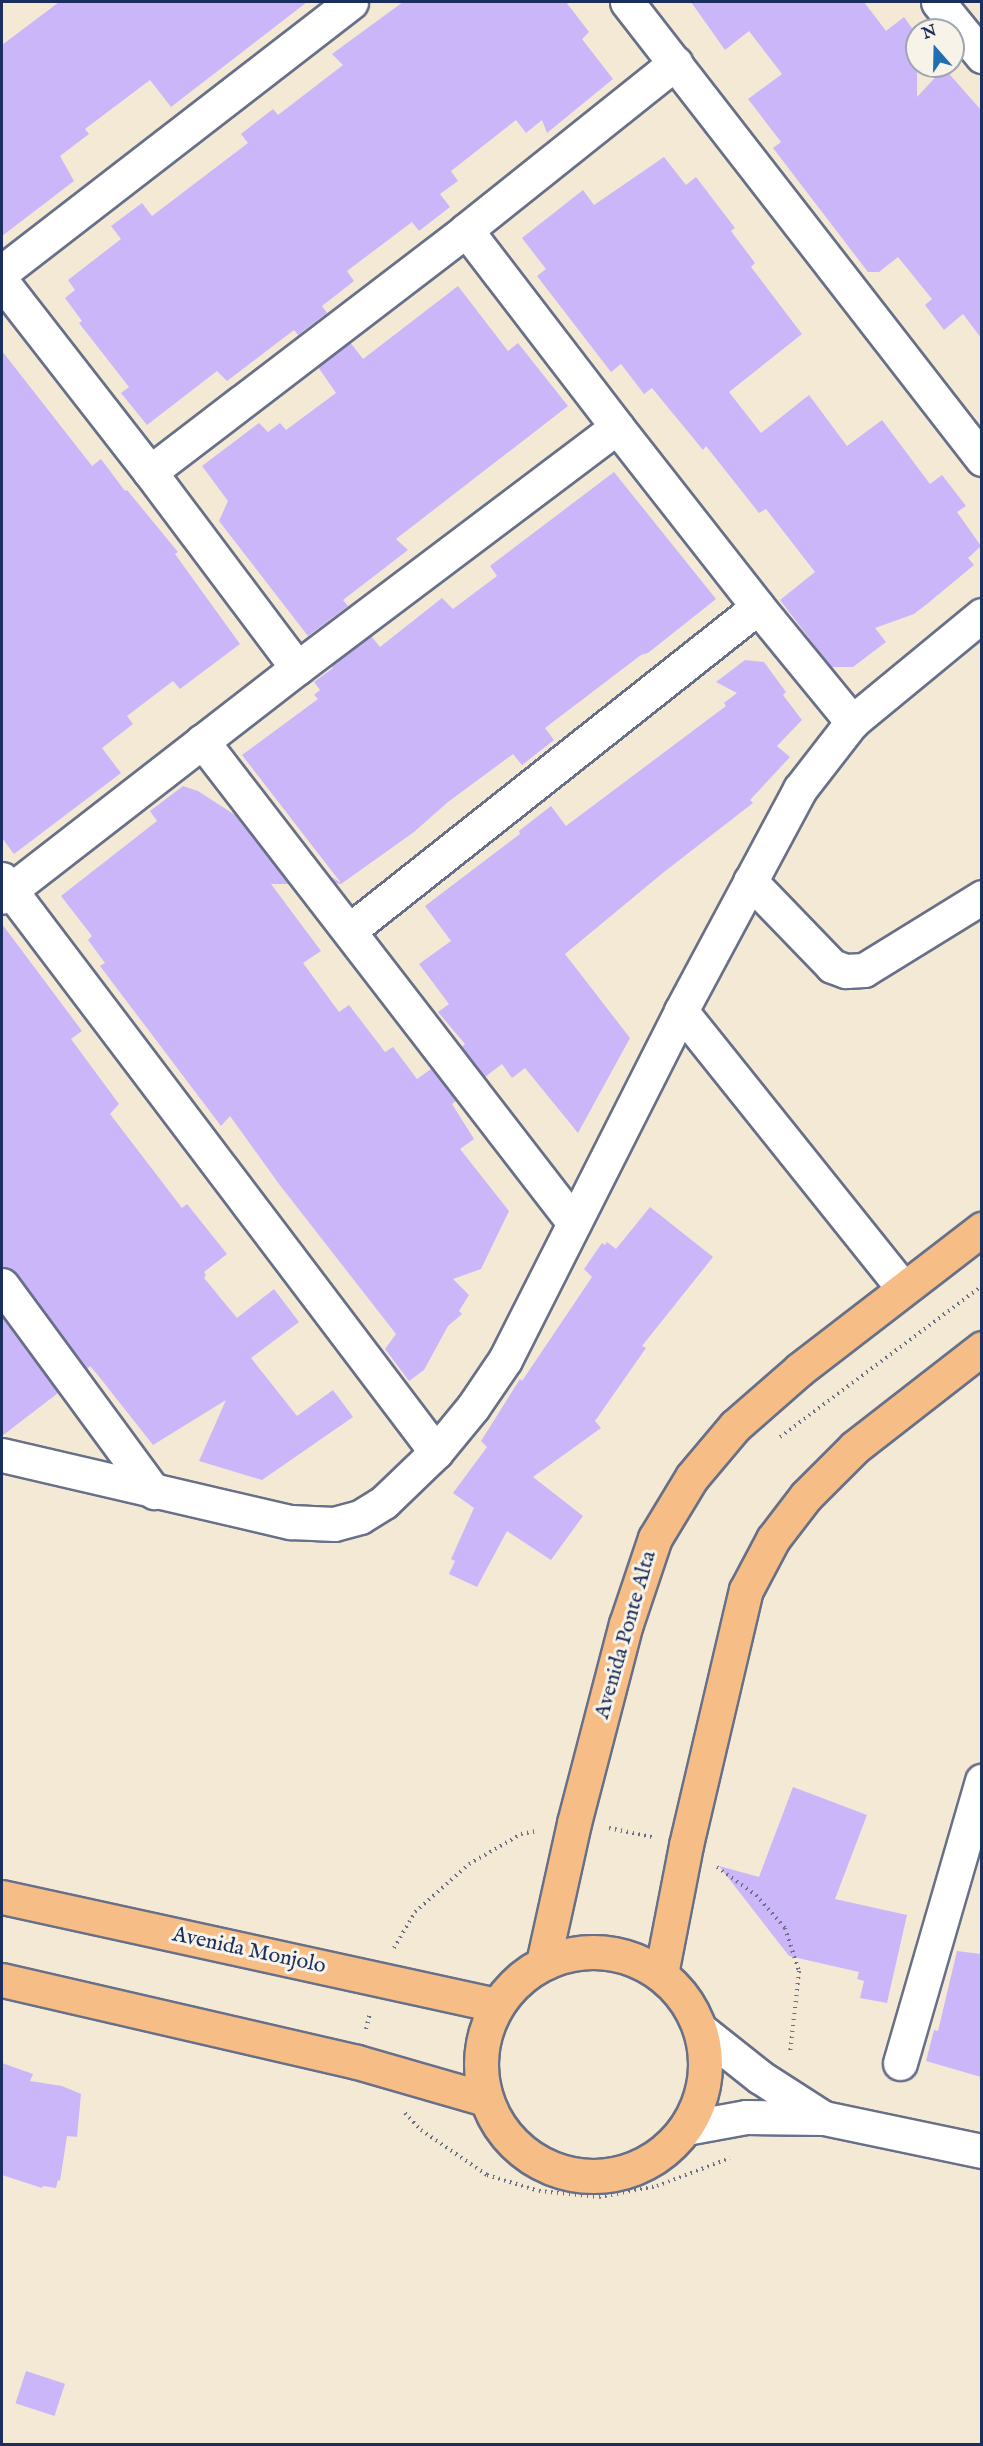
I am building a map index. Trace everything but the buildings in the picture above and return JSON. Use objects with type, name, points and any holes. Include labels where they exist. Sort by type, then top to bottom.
[{"type":"main road","name":"Avenida Ponte Alta","points":[[543,1963],[574,1823],[626,1624],[655,1538],[686,1487],[735,1426],[800,1369],[981,1229]]},
{"type":"main road","points":[[661,1974],[686,1845],[746,1590],[773,1539],[806,1496],[855,1447],[981,1348]]},
{"type":"main road","name":"Avenida Monjolo","points":[[2,1897],[496,2005]]},
{"type":"main road","points":[[604,1952],[634,1958],[661,1974],[686,1999],[702,2031],[705,2081],[686,2128],[662,2154],[630,2171],[594,2177],[559,2172],[526,2156],[501,2131],[485,2099],[480,2067],[483,2036],[496,2005],[517,1981],[543,1963],[573,1953],[604,1952]]},
{"type":"main road","points":[[2,1980],[357,2062],[485,2099]]},
{"type":"street","points":[[2,272],[351,2]]},
{"type":"street","points":[[627,2],[981,459]]},
{"type":"street","points":[[938,2],[981,56]]},
{"type":"street","points":[[150,472],[466,230],[675,63]]},
{"type":"street","points":[[466,230],[758,607],[852,722]]},
{"type":"street","points":[[2,282],[150,472],[297,668]]},
{"type":"street","points":[[436,1452],[4,889],[617,427]]},
{"type":"street","points":[[350,930],[758,607]]},
{"type":"street","points":[[2,1455],[291,1522],[334,1524],[360,1517],[384,1502],[436,1452],[473,1407],[505,1360],[681,1011],[800,789],[852,722],[981,615]]},
{"type":"street","points":[[202,741],[574,1223]]},
{"type":"street","points":[[750,881],[832,966],[846,971],[864,970],[981,897]]},
{"type":"street","points":[[681,1011],[903,1288]]},
{"type":"street","points":[[2,1285],[154,1492]]},
{"type":"street","points":[[900,2063],[981,1781]]},
{"type":"street","points":[[702,2031],[786,2095],[824,2118]]},
{"type":"street","points":[[686,2128],[746,2117],[824,2118],[981,2151]]},
{"type":"path","points":[[357,2062],[377,1988],[376,1979],[415,1912],[470,1864],[521,1834],[574,1823],[686,1845],[756,1895],[785,1928],[799,1971],[786,2095]]},
{"type":"path","points":[[399,2107],[421,2130],[487,2175],[539,2191],[599,2197],[657,2186],[740,2154]]}]
